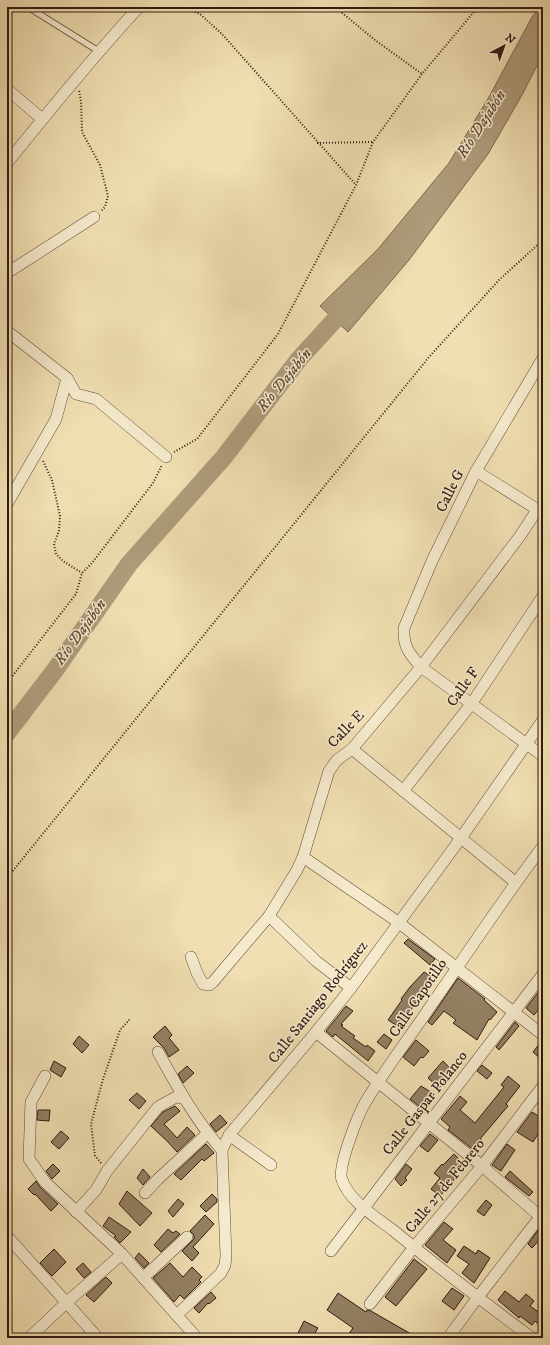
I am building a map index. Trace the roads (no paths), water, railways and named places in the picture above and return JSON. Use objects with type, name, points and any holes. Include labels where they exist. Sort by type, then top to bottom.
[{"type":"street","points":[[7,163],[42,119],[139,7]]},
{"type":"street","points":[[7,89],[42,119]]},
{"type":"street","points":[[7,273],[94,217]]},
{"type":"street","points":[[7,331],[67,378],[76,394],[96,399],[166,457]]},
{"type":"street","name":"Calle G","points":[[421,666],[410,655],[405,646],[403,636],[404,628],[432,561],[476,472],[543,358]]},
{"type":"street","points":[[7,504],[56,419],[67,378]]},
{"type":"street","points":[[476,472],[540,511]]},
{"type":"street","name":"Calle E","points":[[191,957],[203,984],[209,985],[269,916],[303,857],[329,771],[336,760],[352,749],[421,666],[540,511]]},
{"type":"street","name":"Calle F","points":[[403,791],[472,703],[543,596]]},
{"type":"street","points":[[421,666],[526,745],[543,756]]},
{"type":"street","name":"Calle Santiago Rodríguez","points":[[177,1315],[221,1273],[225,1265],[226,1256],[222,1150],[229,1135],[351,988],[461,838],[543,720]]},
{"type":"street","points":[[352,749],[516,882]]},
{"type":"street","name":"Calle Capotillo","points":[[364,1207],[346,1189],[340,1178],[342,1165],[352,1133],[364,1105],[457,967],[543,846]]},
{"type":"street","points":[[303,857],[398,922],[543,1035]]},
{"type":"street","points":[[269,916],[316,961],[351,988]]},
{"type":"street","name":"Calle Gaspar Polanco","points":[[331,1251],[543,974]]},
{"type":"street","points":[[316,1032],[482,1166],[542,1218],[478,1297],[448,1338]]},
{"type":"street","points":[[158,1052],[184,1098],[207,1134],[222,1150]]},
{"type":"street","points":[[45,1076],[31,1102],[29,1159],[45,1182],[122,1254],[197,1338]]},
{"type":"street","name":"Calle 27 de Febrero","points":[[370,1304],[414,1247],[482,1166],[543,1086]]},
{"type":"street","points":[[76,1212],[96,1190],[107,1171],[158,1107],[176,1097],[184,1098]]},
{"type":"street","points":[[145,1193],[207,1134]]},
{"type":"street","points":[[229,1135],[270,1165]]},
{"type":"street","points":[[364,1207],[532,1338]]},
{"type":"street","points":[[7,1236],[98,1338]]},
{"type":"street","points":[[143,1278],[188,1237]]},
{"type":"street","points":[[29,1338],[67,1302],[122,1254]]},
{"type":"lane","points":[[28,7],[100,52]]},
{"type":"water","points":[[540,7],[543,7],[543,54],[522,95],[488,154],[409,260],[348,332],[320,306],[378,249],[449,163],[489,97],[532,17]]},
{"type":"waterway","name":"Río Dajabón","points":[[7,733],[55,670],[129,564],[224,457],[299,359],[352,301]]}]
